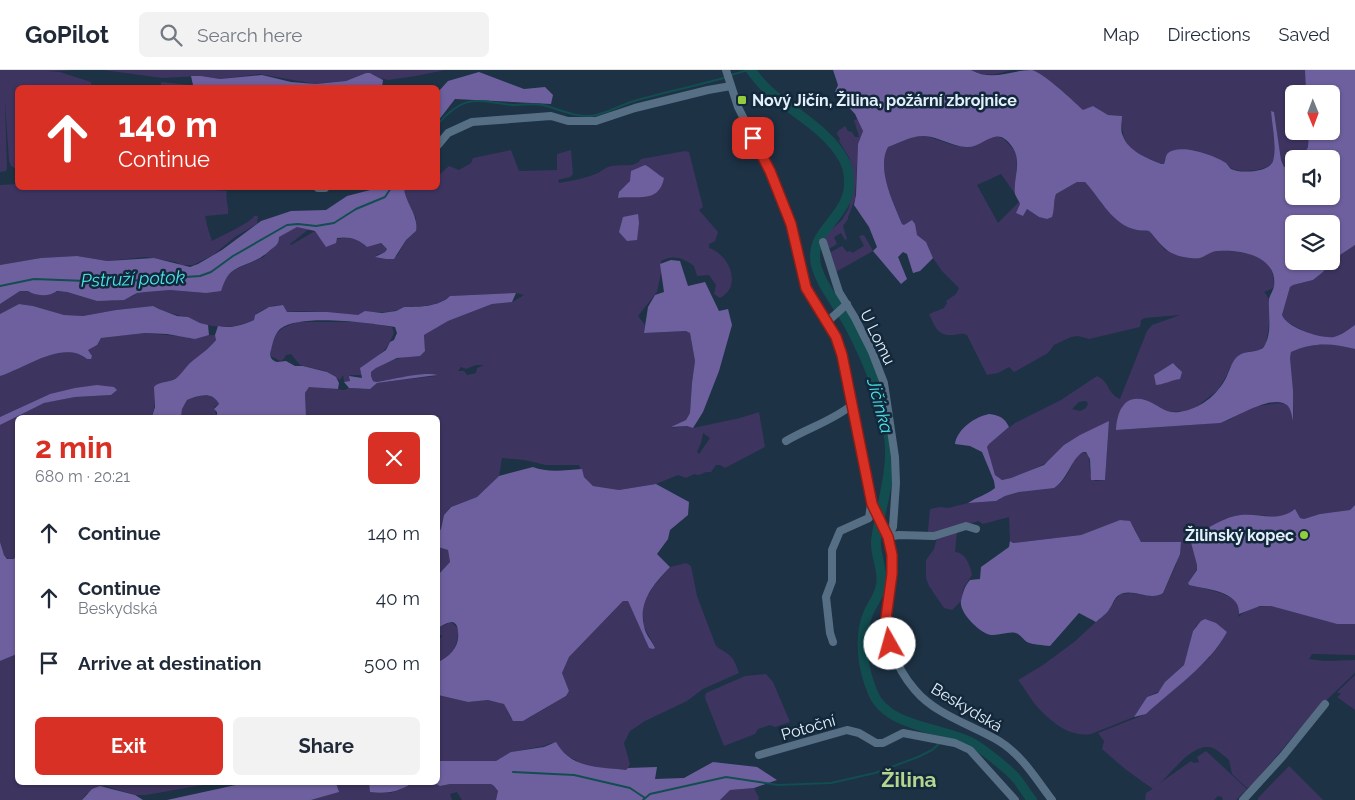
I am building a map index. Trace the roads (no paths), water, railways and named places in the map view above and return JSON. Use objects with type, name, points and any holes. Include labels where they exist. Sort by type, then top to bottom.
[{"type":"street","points":[[726,71],[738,107],[770,171],[791,224],[806,288],[836,337],[842,355],[873,506],[887,535],[934,536],[966,526],[976,529]]},
{"type":"street","points":[[440,143],[448,133],[472,122],[551,116],[568,121],[596,121],[635,108],[730,84]]},
{"type":"street","name":"U Lomu","points":[[823,242],[839,292],[872,352],[884,383],[896,456],[893,527],[887,535]]},
{"type":"street","points":[[827,322],[846,304]]},
{"type":"street","points":[[786,441],[804,430],[834,419],[852,405]]},
{"type":"street","points":[[833,642],[830,633],[826,597],[832,581],[832,550],[840,530],[869,518],[873,506]]},
{"type":"street","name":"Beskydská","points":[[887,535],[892,555],[892,574],[887,612],[888,631],[891,648],[914,690],[936,708],[1008,748],[1030,770],[1052,800]]},
{"type":"street","points":[[1243,800],[1283,756],[1325,704]]},
{"type":"street","name":"Potoční","points":[[760,756],[847,730],[859,733],[873,742],[880,743],[903,733],[928,737],[955,743],[970,750],[1015,800]]},
{"type":"waterway","name":"Pstruží potok","points":[[731,75],[748,70]]},
{"type":"waterway","name":"Jičínka","points":[[751,70],[773,94],[812,124],[835,146],[844,160],[848,171],[848,194],[844,204],[820,238],[816,247],[815,257],[823,283],[849,325],[870,371],[883,407],[890,442],[888,478],[876,541],[882,580],[879,593],[868,614],[863,633],[864,664],[873,693],[880,705],[903,720],[962,738],[974,744],[1012,774],[1032,800]]},
{"type":"waterway","name":"Pstruží potok","points":[[440,122],[456,107],[472,101],[513,105],[540,104],[573,114],[591,116],[634,101],[727,77]]},
{"type":"waterway","name":"Pstruží potok","points":[[0,286],[34,279],[113,282],[200,276],[211,272],[233,256],[287,225],[316,226],[334,223],[356,209],[385,197],[390,190]]},
{"type":"waterway","name":"Jičínka","points":[[946,738],[951,734]]},
{"type":"waterway","points":[[643,800],[650,794],[726,777],[778,785],[831,783],[875,773],[918,757],[932,750],[940,743]]},
{"type":"waterway","points":[[513,772],[574,775],[630,788],[645,798]]},
{"type":"place","name":"Nový Jičín, Žilina, požární zbrojnice","points":[[742,100]]},
{"type":"place","name":"Žilinský kopec","points":[[1304,535]]},
{"type":"district","name":"Žilina","points":[[909,780]]}]
